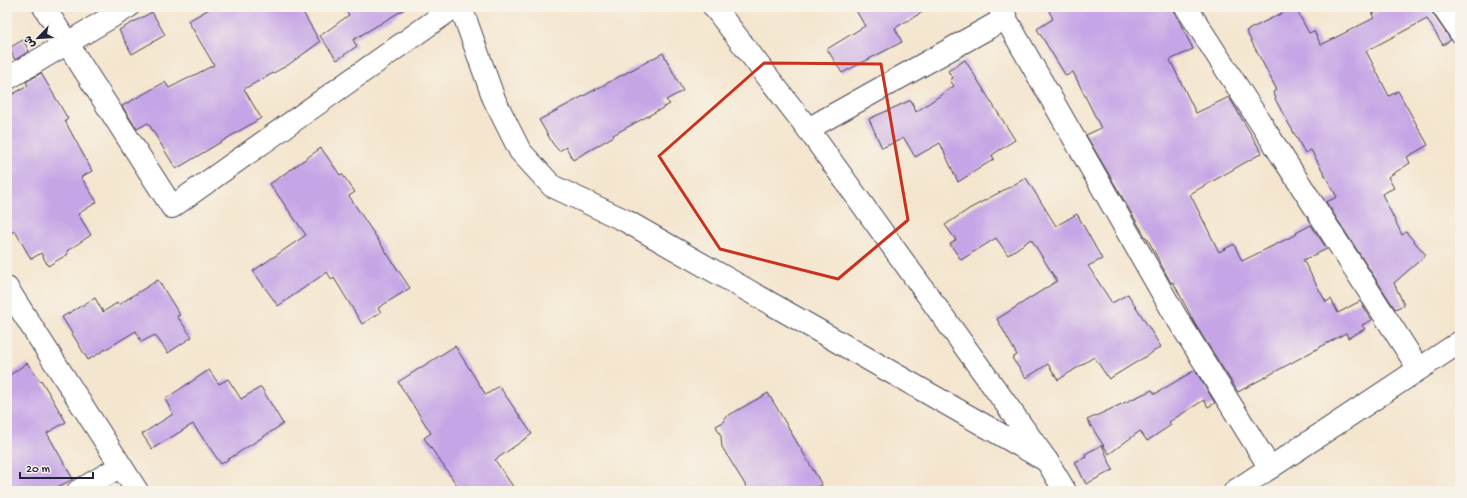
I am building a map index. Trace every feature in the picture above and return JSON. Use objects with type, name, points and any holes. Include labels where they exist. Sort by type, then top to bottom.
[{"type":"street","points":[[44,7],[68,42],[172,207],[454,7]]},
{"type":"street","points":[[7,79],[128,7]]},
{"type":"street","points":[[461,7],[494,99],[520,151],[552,186],[626,222],[1047,461]]},
{"type":"street","points":[[714,7],[808,129],[1047,461],[1063,491]]},
{"type":"street","points":[[1186,7],[1419,369]]},
{"type":"street","points":[[1443,7],[1460,32]]},
{"type":"street","points":[[808,129],[1002,13],[1175,315],[1270,468]]},
{"type":"street","points":[[7,288],[138,491]]},
{"type":"street","points":[[1236,491],[1460,342]]},
{"type":"street","points":[[78,491],[121,466]]},
{"type":"highlighted area","points":[[764,63],[881,64],[908,220],[838,279],[720,249],[659,156]]},
{"type":"building","points":[[213,7],[300,7],[320,42],[288,65],[244,89],[261,118],[176,169],[148,123],[137,129],[122,106],[165,82],[169,88],[214,65],[188,21]]},
{"type":"building","points":[[344,7],[408,7],[353,40],[357,46],[337,60],[320,36],[349,15]]},
{"type":"building","points":[[854,7],[931,7],[895,28],[902,42],[842,73],[827,49],[865,26]]},
{"type":"building","points":[[1047,7],[1174,7],[1175,13],[1193,49],[1170,60],[1196,113],[1229,97],[1262,153],[1190,194],[1219,252],[1234,244],[1242,261],[1297,234],[1296,233],[1311,225],[1327,249],[1303,260],[1326,302],[1331,299],[1338,313],[1360,301],[1372,320],[1362,325],[1365,329],[1348,338],[1346,333],[1238,392],[1195,324],[1173,282],[1171,283],[1147,238],[1086,135],[1101,128],[1073,72],[1066,76],[1037,29],[1053,19]]},
{"type":"building","points":[[1294,7],[1309,33],[1314,31],[1321,45],[1374,18],[1372,14],[1388,7],[1431,7],[1433,14],[1451,40],[1443,45],[1427,19],[1366,51],[1389,96],[1398,91],[1428,145],[1407,157],[1410,163],[1388,177],[1394,188],[1382,194],[1402,235],[1406,232],[1426,255],[1394,283],[1404,305],[1395,309],[1326,202],[1337,197],[1311,150],[1305,153],[1275,99],[1276,98],[1273,92],[1277,90],[1246,31]]},
{"type":"building","points":[[152,12],[165,35],[132,54],[119,30]]},
{"type":"building","points":[[23,40],[29,51],[15,60],[9,48]]},
{"type":"building","points":[[663,53],[683,91],[666,100],[670,104],[613,135],[614,136],[573,160],[566,147],[559,151],[553,144],[539,120]]},
{"type":"building","points":[[965,60],[1015,140],[992,155],[994,159],[958,182],[940,143],[915,157],[904,138],[882,148],[869,119],[911,100],[916,112],[954,86],[950,80],[953,78],[948,71]]},
{"type":"building","points":[[41,73],[68,119],[65,121],[92,171],[81,177],[97,202],[78,214],[91,235],[67,251],[68,254],[48,266],[41,253],[31,259],[15,231],[7,235],[7,97],[28,86],[26,82]]},
{"type":"building","points":[[321,148],[340,175],[342,174],[355,192],[349,196],[410,288],[378,308],[381,312],[362,324],[334,278],[332,280],[327,272],[278,306],[253,271],[306,235],[270,184]]},
{"type":"building","points":[[1026,178],[1056,226],[1077,214],[1102,259],[1088,266],[1112,303],[1128,294],[1161,347],[1109,379],[1094,357],[1058,380],[1048,364],[1026,378],[1012,358],[1017,355],[997,319],[1057,281],[1031,239],[1008,255],[996,238],[961,260],[950,244],[956,240],[945,225],[969,209]]},
{"type":"building","points":[[158,280],[180,315],[177,316],[192,337],[168,353],[155,335],[141,342],[136,331],[88,360],[62,317],[95,298],[103,312],[117,303],[118,305]]},
{"type":"building","points":[[455,346],[486,395],[499,386],[532,434],[495,460],[516,491],[461,491],[424,438],[431,433],[398,382]]},
{"type":"building","points":[[27,363],[40,381],[41,380],[66,422],[47,433],[73,479],[50,491],[7,491],[7,377]]},
{"type":"building","points":[[209,370],[219,384],[228,379],[241,399],[261,387],[283,424],[221,464],[193,424],[152,449],[142,434],[173,414],[165,399]]},
{"type":"building","points":[[1195,370],[1215,403],[1208,407],[1204,400],[1169,422],[1171,425],[1147,441],[1140,431],[1109,454],[1087,420],[1152,390],[1155,394]]},
{"type":"building","points":[[768,393],[822,485],[811,491],[749,491],[722,447],[721,436],[716,426],[725,421],[724,418]]},
{"type":"building","points":[[1102,445],[1113,470],[1086,484],[1075,462],[1086,457],[1085,454]]}]
